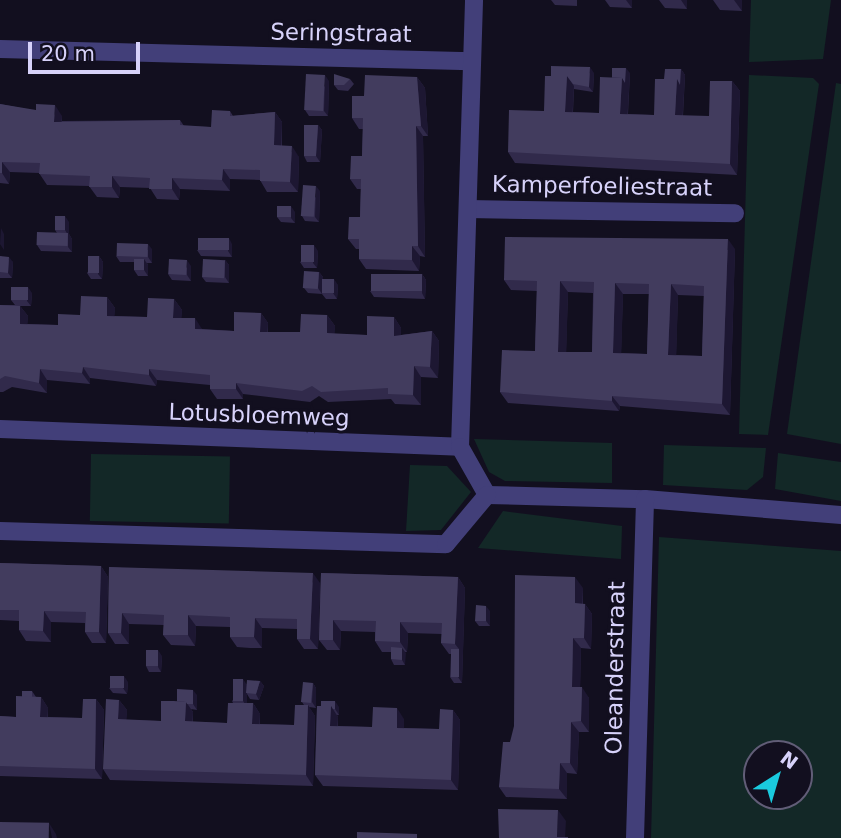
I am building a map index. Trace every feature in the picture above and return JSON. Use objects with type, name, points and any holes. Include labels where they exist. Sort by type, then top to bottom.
[{"type":"street","name":"Kamperfoeliestraat","points":[[460,447],[474,0]]},
{"type":"street","name":"Seringstraat","points":[[0,49],[471,61]]},
{"type":"street","name":"Kamperfoeliestraat","points":[[468,209],[735,213]]},
{"type":"street","name":"Lotusbloemweg","points":[[0,429],[460,447]]},
{"type":"street","points":[[460,447],[487,495]]},
{"type":"street","points":[[487,495],[645,499],[841,515]]},
{"type":"street","points":[[0,531],[446,544],[487,495]]},
{"type":"street","name":"Oleanderstraat","points":[[635,838],[645,499]]},
{"type":"green space","points":[[751,0],[831,0],[823,59],[749,62]]},
{"type":"green space","points":[[749,75],[813,78],[819,84],[768,435],[739,434]]},
{"type":"green space","points":[[836,83],[841,84],[841,444],[787,434]]},
{"type":"green space","points":[[474,439],[612,443],[612,483],[505,481],[489,472]]},
{"type":"green space","points":[[664,445],[766,448],[763,477],[747,490],[663,485]]},
{"type":"green space","points":[[778,453],[841,462],[841,501],[775,489]]},
{"type":"green space","points":[[91,454],[230,456],[229,523],[90,521]]},
{"type":"green space","points":[[410,465],[447,466],[471,492],[441,530],[406,531]]},
{"type":"green space","points":[[503,511],[622,526],[621,559],[478,548]]},
{"type":"green space","points":[[659,537],[841,551],[841,838],[651,838]]},
{"type":"building","points":[[551,66],[590,67],[589,87],[573,84],[567,76],[551,76]]},
{"type":"building","points":[[612,68],[626,68],[625,83],[622,78],[612,77]]},
{"type":"building","points":[[665,69],[681,69],[680,85],[677,79],[664,79]]},
{"type":"building","points":[[306,74],[325,75],[323,111],[304,110]]},
{"type":"building","points":[[334,74],[350,79],[344,85],[334,85]]},
{"type":"building","points":[[365,75],[417,77],[421,126],[416,126],[418,246],[412,246],[412,260],[359,259],[359,239],[348,239],[349,217],[360,217],[361,179],[350,179],[351,156],[362,156],[363,118],[352,118],[352,96],[364,96]]},
{"type":"building","points":[[545,76],[567,76],[565,112],[599,113],[600,77],[622,78],[620,114],[654,115],[655,79],[677,79],[675,115],[709,116],[710,81],[732,81],[730,164],[508,152],[509,110],[544,111]]},
{"type":"building","points":[[0,104],[36,110],[36,104],[55,105],[54,122],[180,120],[180,125],[211,127],[212,110],[230,111],[230,116],[275,112],[274,145],[292,146],[290,182],[260,181],[260,170],[223,169],[222,180],[172,178],[172,189],[149,189],[150,178],[112,176],[112,187],[89,187],[90,176],[39,174],[40,163],[2,162],[0,173]]},
{"type":"building","points":[[304,125],[318,125],[316,156],[304,156]]},
{"type":"building","points":[[303,185],[316,186],[314,217],[301,216]]},
{"type":"building","points":[[277,206],[291,206],[291,217],[277,217]]},
{"type":"building","points":[[55,216],[65,216],[65,230],[55,230]]},
{"type":"building","points":[[37,232],[68,233],[68,246],[37,245]]},
{"type":"building","points":[[505,237],[728,239],[722,404],[612,396],[612,401],[500,392],[502,350],[535,351],[537,281],[504,280]],"holes":[[[560,281],[594,282],[592,352],[558,352]],[[615,283],[649,284],[647,354],[613,353]],[[671,284],[704,286],[702,356],[668,355]]]},
{"type":"building","points":[[198,238],[229,238],[229,250],[198,250]]},
{"type":"building","points":[[117,243],[148,244],[148,257],[117,256]]},
{"type":"building","points":[[301,245],[314,245],[314,262],[301,262]]},
{"type":"building","points":[[0,256],[9,257],[8,273],[0,272]]},
{"type":"building","points":[[88,256],[99,256],[99,273],[88,273]]},
{"type":"building","points":[[134,259],[144,259],[144,270],[134,270]]},
{"type":"building","points":[[169,259],[187,260],[186,275],[168,274]]},
{"type":"building","points":[[203,259],[225,260],[224,278],[202,277]]},
{"type":"building","points":[[304,271],[319,272],[318,289],[303,288]]},
{"type":"building","points":[[371,274],[422,274],[422,291],[371,291]]},
{"type":"building","points":[[322,279],[334,279],[334,293],[322,293]]},
{"type":"building","points":[[11,287],[28,287],[28,300],[11,300]]},
{"type":"building","points":[[81,296],[107,297],[107,316],[147,317],[148,298],[174,299],[173,318],[195,318],[195,329],[234,331],[234,312],[261,313],[260,332],[300,332],[301,314],[327,315],[327,333],[367,335],[367,316],[394,317],[394,336],[432,331],[430,367],[414,366],[413,395],[388,394],[388,388],[321,392],[312,386],[302,391],[236,383],[236,389],[210,389],[210,375],[149,369],[149,375],[83,367],[82,373],[40,369],[39,383],[5,376],[0,379],[0,305],[20,306],[20,324],[58,325],[58,314],[80,315]]},
{"type":"building","points":[[0,563],[101,566],[99,632],[85,632],[86,612],[44,611],[43,631],[19,630],[19,610],[0,610]]},
{"type":"building","points":[[109,567],[313,573],[310,639],[297,639],[297,619],[255,618],[254,637],[230,637],[230,617],[188,615],[188,635],[163,635],[164,615],[122,613],[121,633],[108,633]]},
{"type":"building","points":[[321,573],[458,577],[455,644],[441,643],[442,623],[400,622],[400,642],[375,641],[376,621],[333,620],[333,640],[319,640]]},
{"type":"building","points":[[515,575],[575,577],[575,603],[585,604],[584,638],[573,638],[572,687],[582,687],[581,721],[571,722],[570,763],[560,763],[559,789],[499,787],[503,742],[510,742],[514,726]]},
{"type":"building","points":[[476,605],[486,606],[486,621],[475,621]]},
{"type":"building","points":[[391,647],[402,648],[402,660],[391,659]]},
{"type":"building","points":[[451,649],[459,649],[459,677],[451,677]]},
{"type":"building","points":[[146,650],[158,650],[158,666],[146,666]]},
{"type":"building","points":[[110,676],[124,676],[124,688],[110,688]]},
{"type":"building","points":[[233,679],[243,679],[243,701],[233,701]]},
{"type":"building","points":[[247,680],[260,681],[256,694],[246,693]]},
{"type":"building","points":[[303,682],[313,683],[311,703],[301,702]]},
{"type":"building","points":[[177,689],[193,690],[193,704],[177,701]]},
{"type":"building","points":[[22,691],[32,691],[32,697],[22,697]]},
{"type":"building","points":[[16,696],[41,697],[40,717],[82,718],[83,699],[96,699],[95,769],[0,766],[0,716],[16,717]]},
{"type":"building","points":[[106,699],[119,700],[118,719],[161,721],[161,701],[174,701],[186,702],[185,721],[227,723],[228,703],[253,703],[252,724],[294,725],[295,705],[308,705],[306,775],[103,769]]},
{"type":"building","points":[[321,701],[335,701],[335,709],[321,706]]},
{"type":"building","points":[[317,706],[331,706],[330,726],[372,727],[373,707],[397,708],[397,728],[439,729],[440,709],[453,710],[451,780],[315,775]]},
{"type":"building","points":[[498,809],[558,810],[557,837],[568,838],[499,838]]},
{"type":"building","points":[[0,822],[49,823],[49,838],[0,838]]},
{"type":"building","points":[[357,832],[417,834],[417,838],[357,838]]}]
